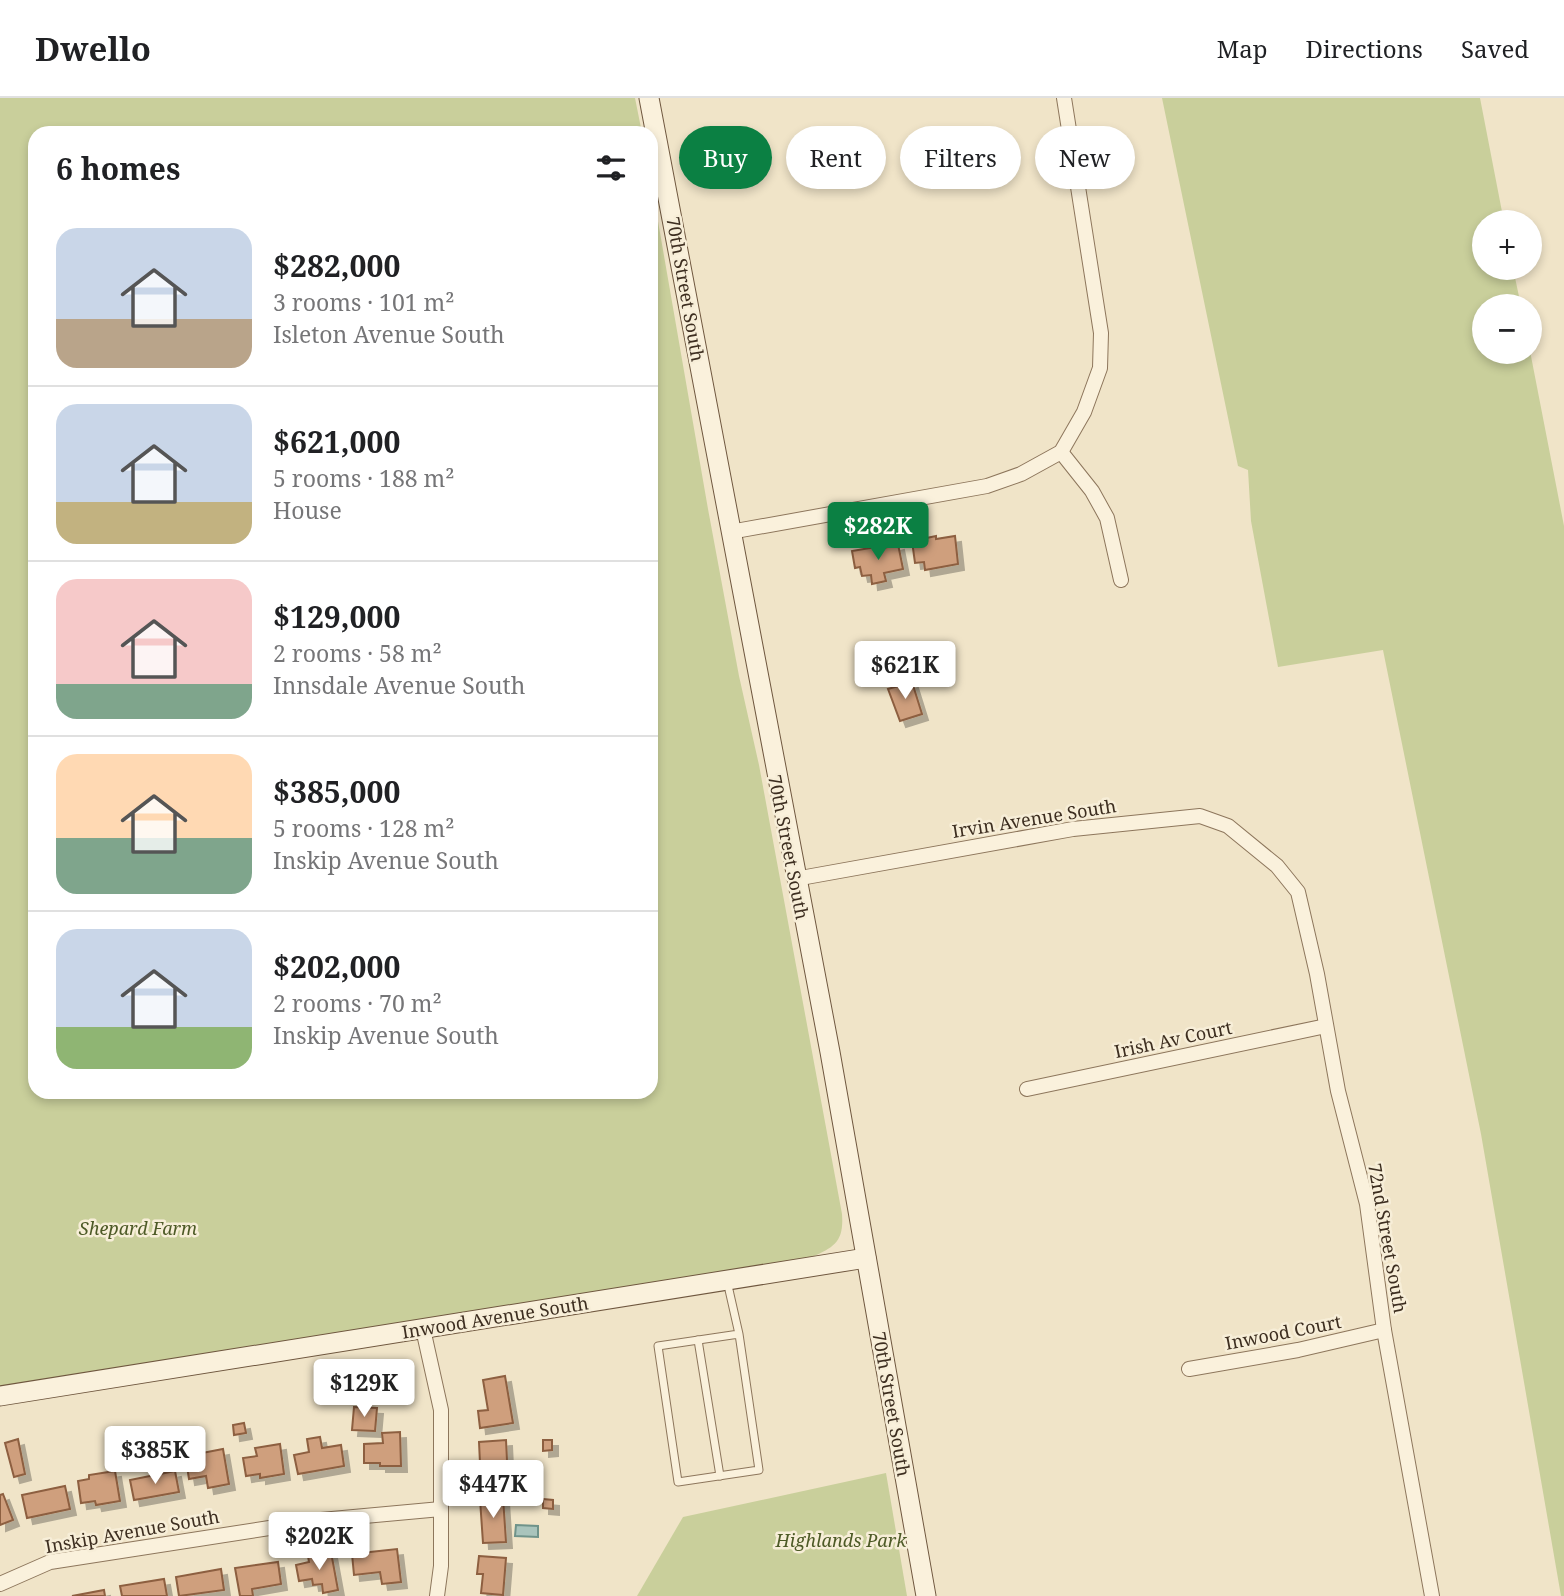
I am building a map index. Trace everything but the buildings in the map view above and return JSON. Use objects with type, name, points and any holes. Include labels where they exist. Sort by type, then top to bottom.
[{"type":"main road","name":"70th Street South","points":[[649,98],[654,126]]},
{"type":"main road","name":"70th Street South","points":[[658,146],[795,879],[830,1052],[926,1596]]},
{"type":"main road","name":"Inwood Avenue South","points":[[0,1396],[866,1258]]},
{"type":"street","points":[[730,532],[987,486],[1021,474],[1061,452],[1084,412],[1100,368],[1101,333],[1064,98]]},
{"type":"street","points":[[1061,452],[1092,491],[1107,518],[1121,580]]},
{"type":"street","name":"Irvin Avenue South","points":[[795,879],[1073,829],[1200,816],[1228,825],[1268,859]]},
{"type":"street","name":"72nd Street South","points":[[1268,859],[1298,892],[1317,974],[1338,1091],[1367,1204],[1384,1330],[1432,1596]]},
{"type":"street","name":"Irish Av Court","points":[[1027,1089],[1326,1026]]},
{"type":"street","points":[[423,1329],[441,1410],[441,1566],[437,1596]]},
{"type":"street","name":"Inwood Court","points":[[1188,1369],[1298,1350],[1384,1330]]},
{"type":"street","name":"Inskip Avenue South","points":[[0,1584],[50,1562],[321,1520],[441,1509]]},
{"type":"lane","points":[[727,1280],[739,1334],[759,1470],[678,1482],[658,1346],[739,1334]]},
{"type":"lane","points":[[698,1340],[720,1476]]},
{"type":"green space","name":"Shepard Farm","points":[[0,98],[635,98],[641,126],[28,126],[28,1099],[658,1099],[658,221],[708,509],[739,676],[759,765],[842,1214],[839,1237],[827,1250],[812,1257],[0,1388]]},
{"type":"green space","points":[[1162,98],[1480,98],[1502,210],[1472,210],[1472,280],[1516,280],[1518,294],[1472,294],[1472,364],[1533,364],[1564,526],[1564,1596],[1561,1596],[1481,1134],[1383,650],[1278,667],[1251,521],[1248,470],[1238,466]]},
{"type":"green space","name":"Highlands Park","points":[[886,1473],[907,1596],[637,1596],[683,1517]]},
{"type":"water","points":[[516,1525],[538,1526],[538,1537],[515,1536]]}]
